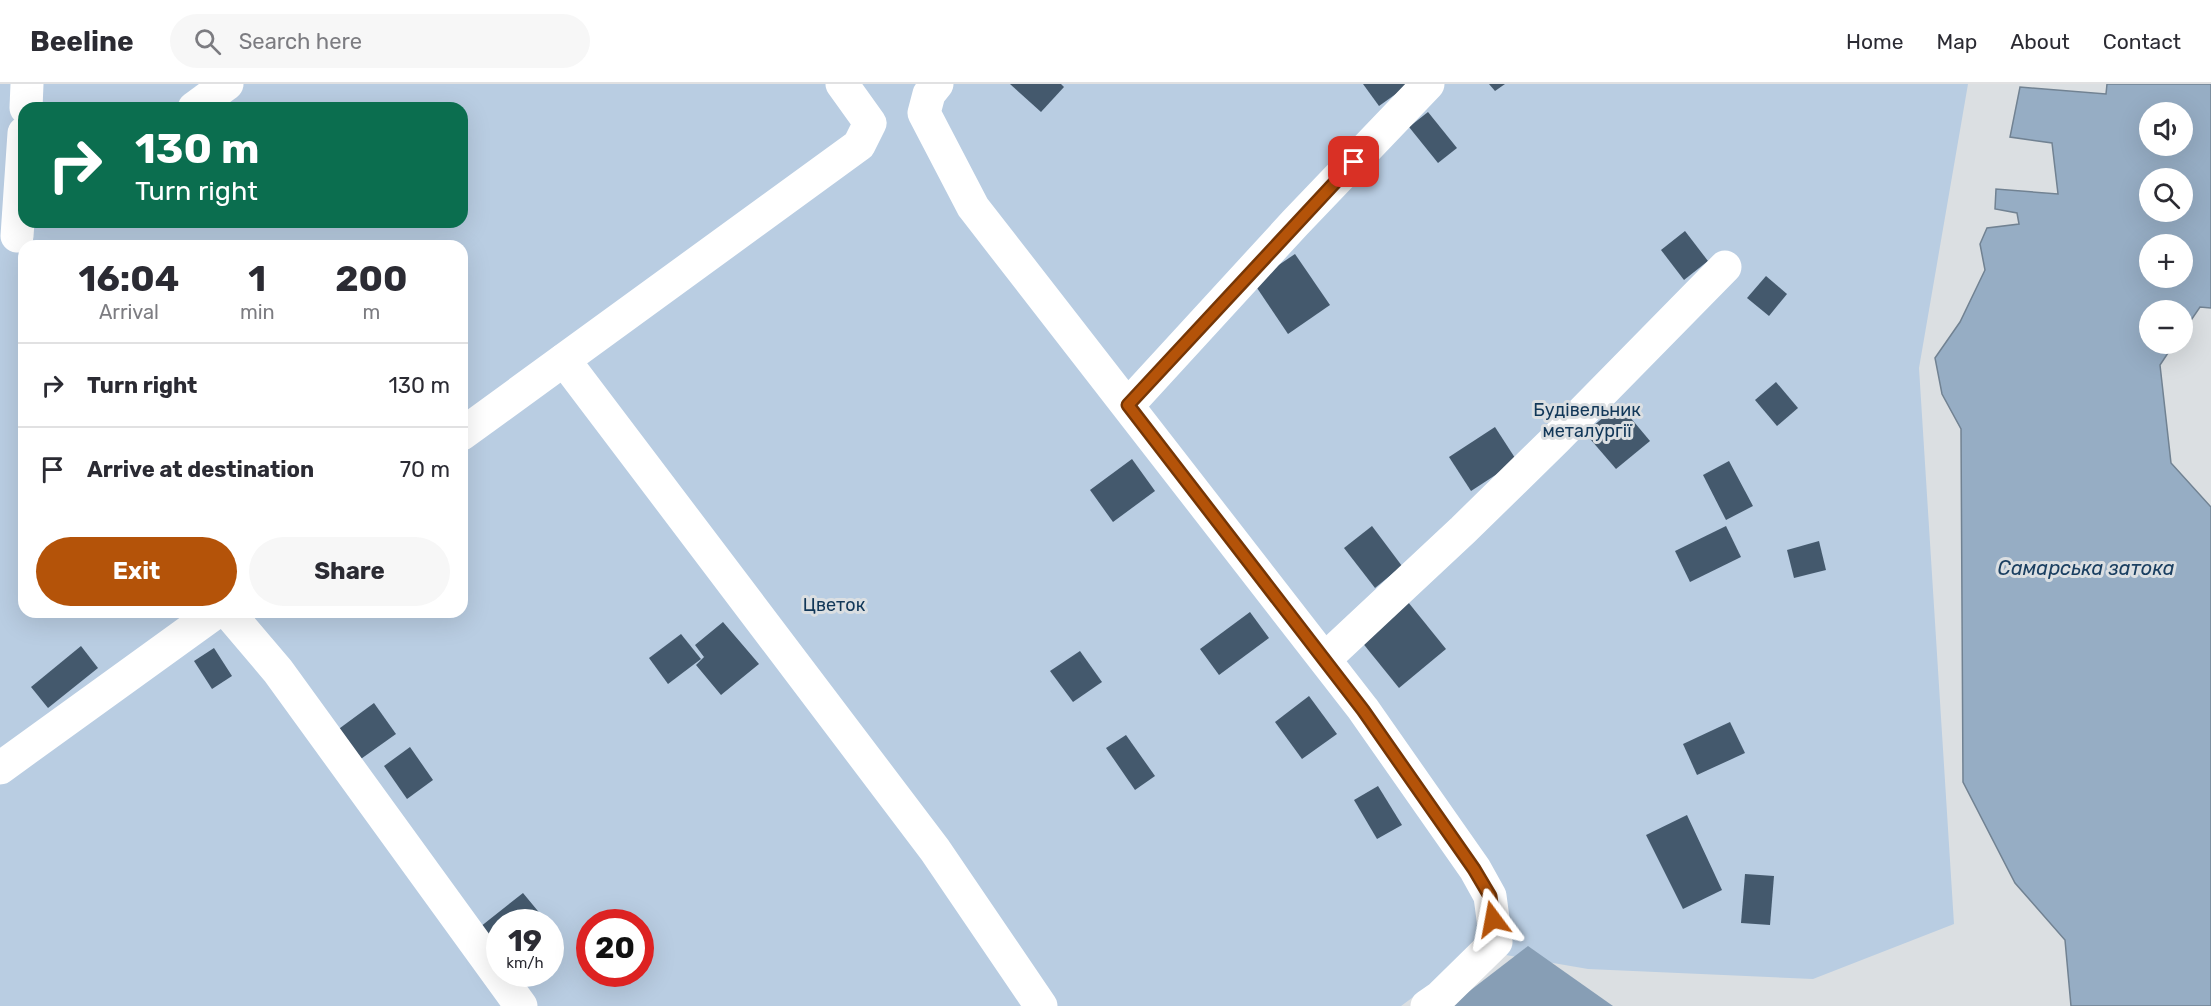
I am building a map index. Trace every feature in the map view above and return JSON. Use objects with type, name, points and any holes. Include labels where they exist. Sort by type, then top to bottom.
[{"type":"lane","points":[[26,102],[27,84]]},
{"type":"lane","points":[[202,102],[227,84]]},
{"type":"lane","points":[[468,430],[859,145],[870,123],[842,84]]},
{"type":"lane","points":[[938,84],[929,94],[924,113],[973,207],[1325,659],[1468,860],[1490,896],[1496,942],[1427,1006]]},
{"type":"lane","points":[[1128,405],[1428,84]]},
{"type":"lane","points":[[1325,659],[1523,472],[1725,267]]},
{"type":"lane","points":[[564,360],[934,850],[1041,1006]]},
{"type":"lane","points":[[0,768],[208,618]]},
{"type":"lane","points":[[233,618],[278,671],[521,1006]]},
{"type":"green space","points":[[0,84],[1968,84],[1919,368],[1954,924],[1813,979],[1588,969],[1477,950],[1401,1006],[0,1006]]},
{"type":"shaded area","points":[[1528,946],[1613,1006],[1450,1006]]},
{"type":"water","name":"Самарська затока","points":[[2107,84],[2211,84],[2211,308],[2200,307],[2193,317],[2193,300],[2139,300],[2139,354],[2167,354],[2160,365],[2171,463],[2211,507],[2211,1006],[2071,1006],[2065,940],[2015,883],[1963,782],[1961,429],[1942,394],[1935,358],[1960,322],[1985,270],[1980,244],[1987,228],[2019,224],[2017,213],[1995,209],[1996,189],[2058,194],[2052,143],[2010,137],[2020,87],[2106,94]]},
{"type":"building","points":[[1010,84],[1061,84],[1064,87],[1041,112]]},
{"type":"building","points":[[1363,84],[1405,84],[1407,86],[1379,106]]},
{"type":"building","points":[[1489,84],[1505,84],[1495,91]]},
{"type":"building","points":[[1428,112],[1457,148],[1438,163],[1409,127]]},
{"type":"building","points":[[1685,231],[1708,261],[1684,280],[1661,250]]},
{"type":"building","points":[[1295,254],[1330,305],[1288,334],[1253,282]]},
{"type":"building","points":[[1766,276],[1787,294],[1769,316],[1747,298]]},
{"type":"building","points":[[1776,382],[1798,408],[1777,426],[1755,400]]},
{"type":"building","points":[[1619,404],[1650,441],[1616,469],[1585,433]]},
{"type":"building","points":[[1495,427],[1517,461],[1471,491],[1449,457]]},
{"type":"building","points":[[1132,459],[1155,491],[1113,522],[1090,490]]},
{"type":"building","points":[[1729,461],[1753,506],[1726,520],[1703,475]]},
{"type":"building","points":[[1372,526],[1402,566],[1375,588],[1344,548]]},
{"type":"building","points":[[1726,526],[1741,557],[1690,582],[1675,551]]},
{"type":"building","points":[[1819,541],[1826,570],[1794,578],[1787,550]]},
{"type":"building","points":[[1408,602],[1446,649],[1399,688],[1361,641]]},
{"type":"building","points":[[1250,612],[1269,638],[1219,675],[1200,649]]},
{"type":"building","points":[[723,622],[759,664],[721,695],[696,665],[704,657],[695,645]]},
{"type":"building","points":[[681,634],[701,659],[668,684],[649,658]]},
{"type":"building","points":[[81,646],[98,668],[48,708],[31,687]]},
{"type":"building","points":[[214,648],[232,676],[212,689],[194,661]]},
{"type":"building","points":[[1080,651],[1102,682],[1073,702],[1050,671]]},
{"type":"building","points":[[1309,696],[1337,734],[1302,759],[1275,722]]},
{"type":"building","points":[[374,703],[396,734],[358,761],[336,731]]},
{"type":"building","points":[[1730,722],[1745,753],[1697,775],[1683,744]]},
{"type":"building","points":[[1126,735],[1155,776],[1135,790],[1106,748]]},
{"type":"building","points":[[410,747],[433,780],[407,799],[384,766]]},
{"type":"building","points":[[1378,786],[1402,825],[1377,839],[1354,800]]},
{"type":"building","points":[[1687,815],[1722,890],[1683,909],[1646,835]]},
{"type":"building","points":[[1745,874],[1774,876],[1770,925],[1741,923]]},
{"type":"building","points":[[523,893],[536,909],[503,909]]},
{"type":"building","points":[[486,922],[486,934],[480,927]]},
{"type":"route","points":[[1354,162],[1128,405],[1363,710],[1474,869],[1490,896],[1493,919]]},
{"type":"park label","name":"Будівельник металургії","points":[[1587,420]]},
{"type":"park label","name":"Цветок","points":[[834,605]]}]
